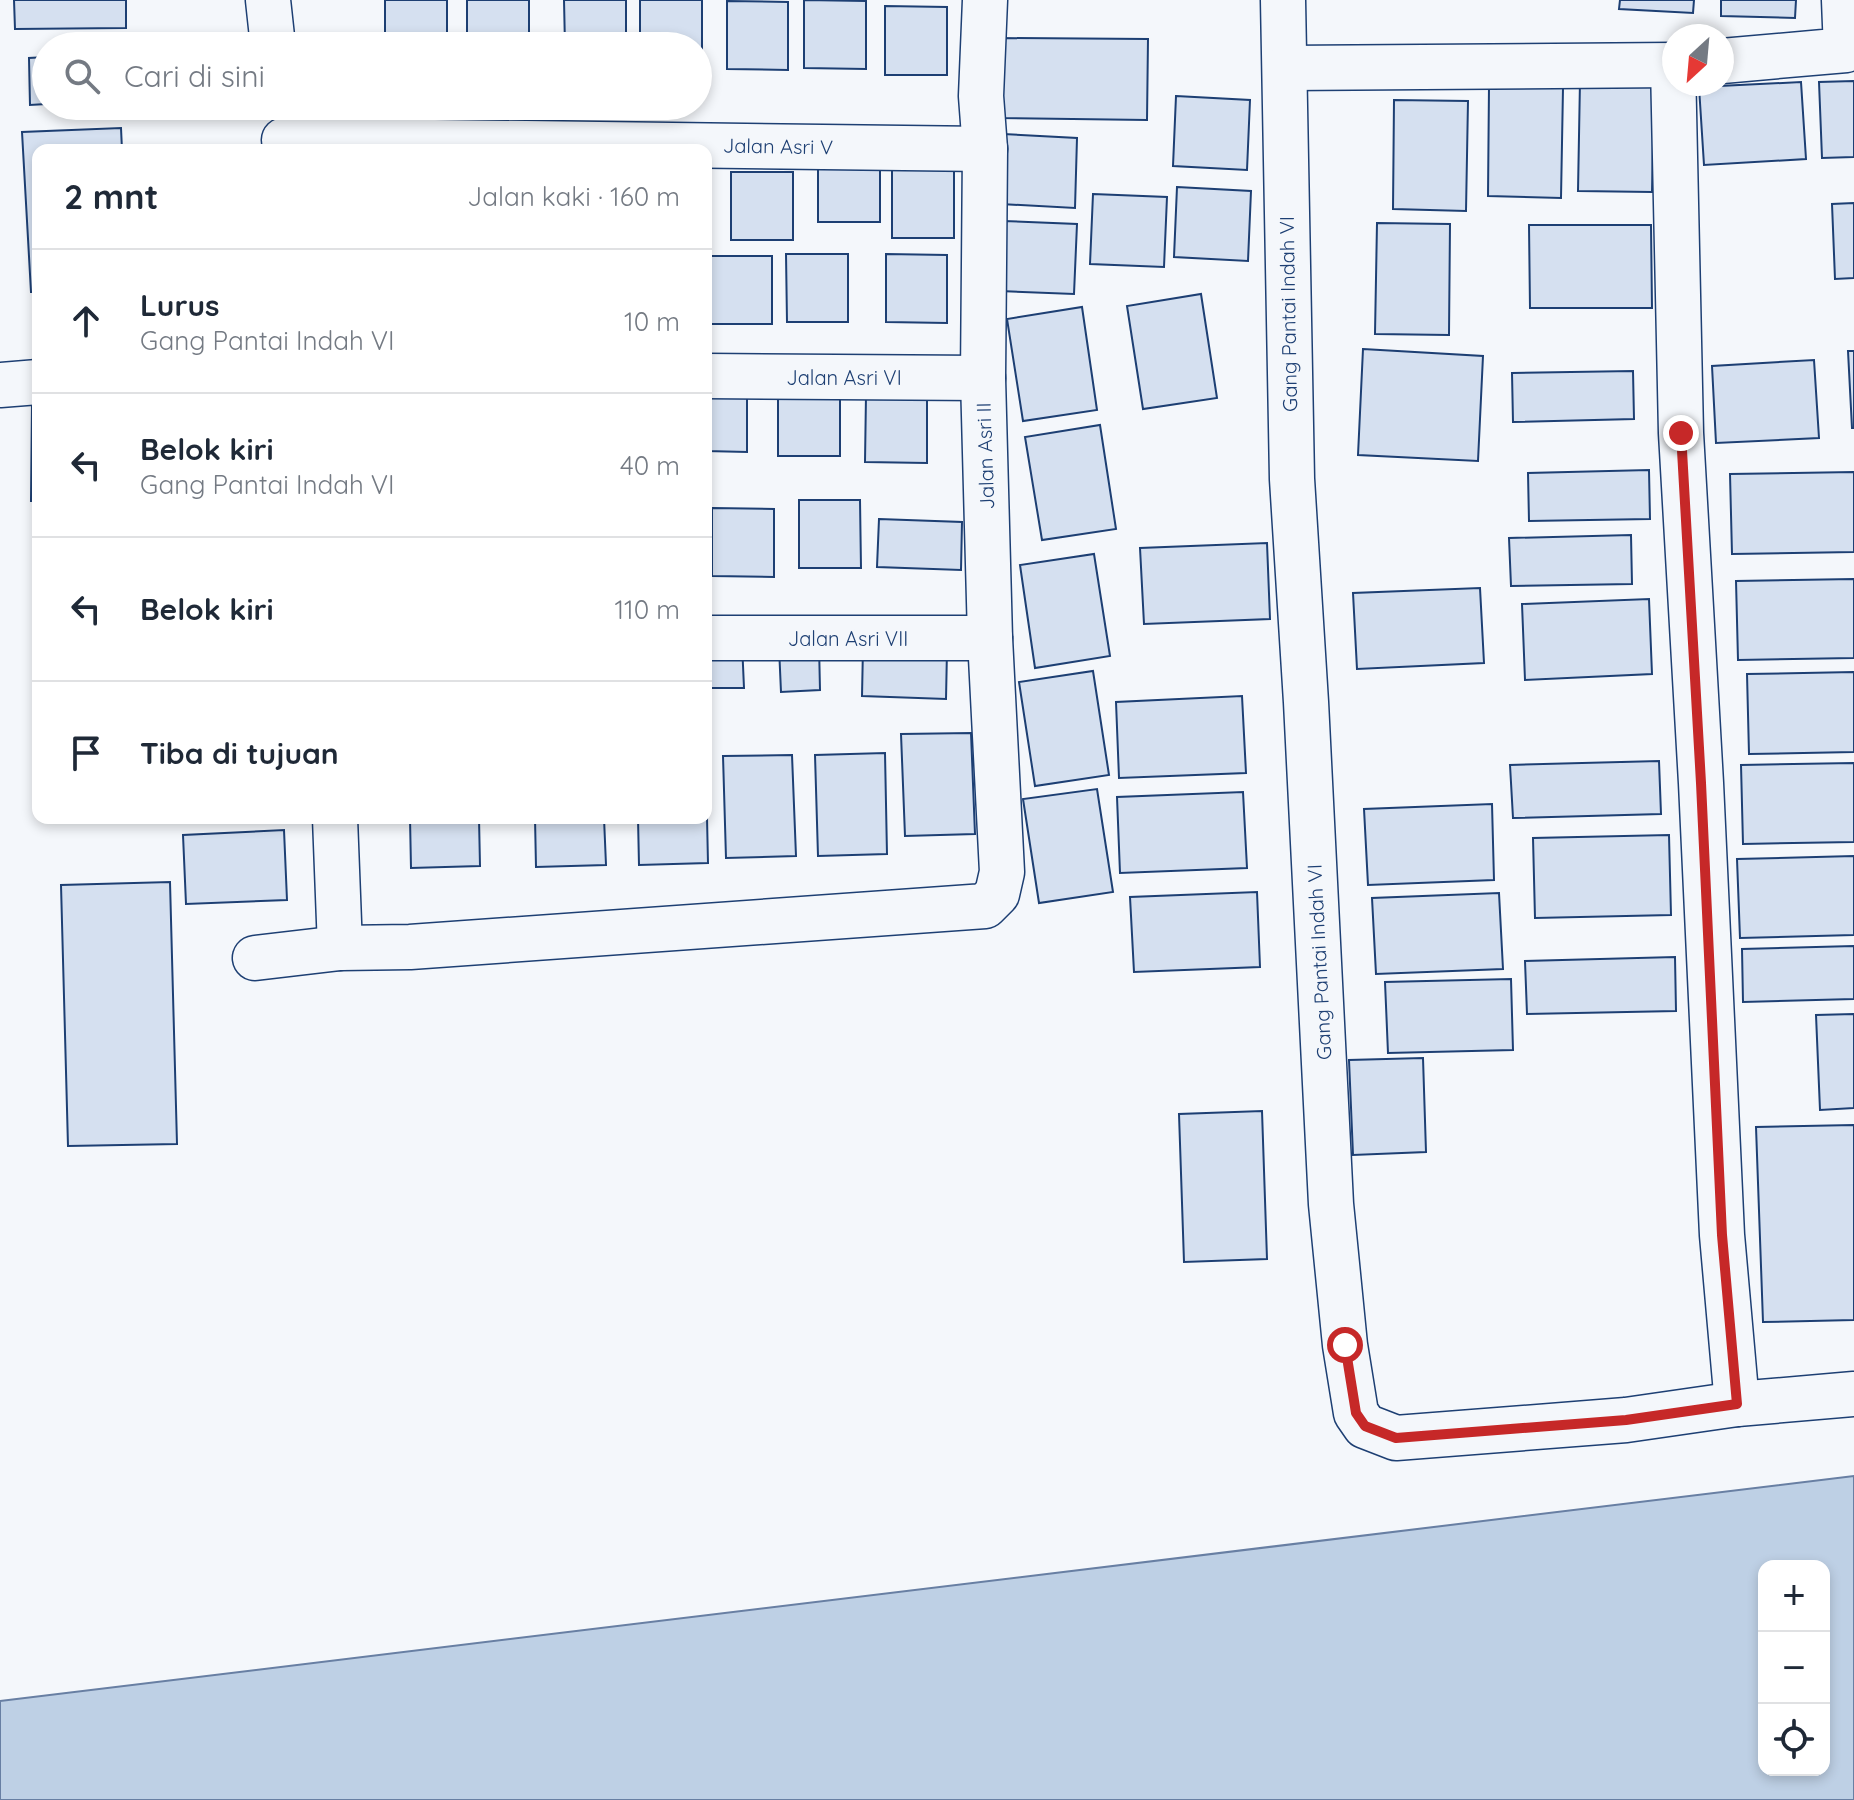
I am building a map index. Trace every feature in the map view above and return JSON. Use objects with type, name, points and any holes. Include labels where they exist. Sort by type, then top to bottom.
[{"type":"street","points":[[268,0],[271,32]]},
{"type":"street","name":"Jalan Asri II","points":[[340,948],[425,946],[985,906],[997,894],[1002,872],[990,638],[983,378],[985,149],[981,96],[985,0]]},
{"type":"street","name":"Gang Pantai Indah VI","points":[[1283,0],[1292,479],[1331,1204],[1345,1345],[1356,1413],[1365,1426],[1396,1438],[1626,1420],[1737,1404],[1854,1394]]},
{"type":"street","points":[[1734,60],[1846,50],[1844,0]]},
{"type":"street","points":[[1286,68],[1662,65]]},
{"type":"street","points":[[1675,96],[1681,433],[1722,1235],[1737,1404]]},
{"type":"street","name":"Jalan Asri V","points":[[283,132],[985,149]]},
{"type":"street","name":"Jalan Asri VI","points":[[712,376],[983,378]]},
{"type":"street","points":[[0,385],[32,382]]},
{"type":"street","name":"Jalan Asri VII","points":[[712,638],[990,638]]},
{"type":"street","points":[[255,958],[340,948],[335,824]]},
{"type":"water","points":[[1854,1476],[1854,1800],[0,1800],[0,1701]]},
{"type":"building","points":[[14,0],[126,0],[126,28],[15,29]]},
{"type":"building","points":[[385,0],[447,0],[447,32],[385,32]]},
{"type":"building","points":[[467,0],[529,0],[529,32],[467,32]]},
{"type":"building","points":[[564,0],[626,0],[626,32],[565,32]]},
{"type":"building","points":[[640,0],[702,0],[702,32],[640,32]]},
{"type":"building","points":[[804,0],[866,1],[866,69],[804,68]]},
{"type":"building","points":[[1620,0],[1694,0],[1693,13],[1619,9]]},
{"type":"building","points":[[1721,0],[1796,0],[1795,18],[1721,16]]},
{"type":"building","points":[[727,1],[788,2],[788,70],[727,69]]},
{"type":"building","points":[[885,6],[947,7],[947,75],[885,75]]},
{"type":"building","points":[[999,38],[1148,39],[1147,120],[999,118]]},
{"type":"building","points":[[29,58],[32,58],[30,105]]},
{"type":"building","points":[[1580,81],[1654,82],[1652,192],[1578,191]]},
{"type":"building","points":[[1854,81],[1854,157],[1822,158],[1819,82]]},
{"type":"building","points":[[1801,82],[1806,159],[1704,165],[1700,96],[1734,96],[1734,85]]},
{"type":"building","points":[[1489,86],[1563,88],[1561,198],[1488,196]]},
{"type":"building","points":[[1176,96],[1250,100],[1247,170],[1173,166]]},
{"type":"building","points":[[1394,100],[1468,101],[1466,211],[1393,209]]},
{"type":"building","points":[[121,128],[122,144],[32,144],[32,292],[31,292],[22,132]]},
{"type":"building","points":[[1003,134],[1077,138],[1075,208],[1001,204]]},
{"type":"building","points":[[818,154],[880,154],[880,222],[818,222]]},
{"type":"building","points":[[954,169],[954,238],[892,238],[892,170]]},
{"type":"building","points":[[731,172],[793,172],[793,240],[731,240]]},
{"type":"building","points":[[1177,187],[1251,191],[1248,261],[1174,257]]},
{"type":"building","points":[[1093,194],[1167,197],[1164,267],[1090,264]]},
{"type":"building","points":[[1854,203],[1854,278],[1835,279],[1832,204]]},
{"type":"building","points":[[1003,221],[1077,224],[1074,294],[1000,291]]},
{"type":"building","points":[[1377,223],[1450,224],[1449,335],[1375,334]]},
{"type":"building","points":[[1529,225],[1651,225],[1652,308],[1530,308]]},
{"type":"building","points":[[786,254],[848,254],[848,322],[787,322]]},
{"type":"building","points":[[886,254],[947,255],[947,323],[886,322]]},
{"type":"building","points":[[712,256],[772,256],[772,324],[712,324]]},
{"type":"building","points":[[1201,294],[1217,398],[1143,409],[1127,306]]},
{"type":"building","points":[[1082,307],[1097,410],[1023,421],[1007,319]]},
{"type":"building","points":[[1363,349],[1483,356],[1478,461],[1358,455]]},
{"type":"building","points":[[1848,351],[1854,351],[1854,428],[1852,428]]},
{"type":"building","points":[[1814,360],[1819,438],[1716,443],[1712,366]]},
{"type":"building","points":[[1633,371],[1634,419],[1513,422],[1512,373]]},
{"type":"building","points":[[712,383],[747,383],[747,452],[712,451]]},
{"type":"building","points":[[778,387],[840,387],[840,456],[778,456]]},
{"type":"building","points":[[927,394],[927,463],[865,462],[866,395]]},
{"type":"building","points":[[32,403],[32,501],[31,501]]},
{"type":"building","points":[[1100,425],[1116,529],[1042,540],[1025,437]]},
{"type":"building","points":[[1649,470],[1650,519],[1529,521],[1528,473]]},
{"type":"building","points":[[1854,472],[1854,552],[1732,554],[1730,474]]},
{"type":"building","points":[[799,500],[860,500],[861,568],[799,568]]},
{"type":"building","points":[[712,508],[774,509],[774,577],[712,576]]},
{"type":"building","points":[[879,519],[962,522],[961,570],[877,567]]},
{"type":"building","points":[[1631,535],[1632,584],[1511,586],[1509,538]]},
{"type":"building","points":[[1267,543],[1270,619],[1144,624],[1140,548]]},
{"type":"building","points":[[1094,554],[1110,656],[1035,668],[1020,565]]},
{"type":"building","points":[[1854,579],[1854,658],[1738,660],[1736,581]]},
{"type":"building","points":[[1480,588],[1484,663],[1357,669],[1353,593]]},
{"type":"building","points":[[1649,599],[1652,674],[1525,680],[1522,604]]},
{"type":"building","points":[[742,643],[744,688],[712,688],[712,644]]},
{"type":"building","points":[[819,645],[820,690],[781,692],[779,647]]},
{"type":"building","points":[[863,647],[947,650],[946,699],[862,696]]},
{"type":"building","points":[[1093,671],[1109,775],[1035,786],[1019,682]]},
{"type":"building","points":[[1854,672],[1854,752],[1749,754],[1747,674]]},
{"type":"building","points":[[1242,696],[1246,773],[1119,778],[1116,702]]},
{"type":"building","points":[[971,733],[975,834],[905,836],[901,734]]},
{"type":"building","points":[[885,753],[887,854],[818,856],[815,755]]},
{"type":"building","points":[[792,755],[796,856],[726,858],[723,756]]},
{"type":"building","points":[[1659,761],[1661,814],[1513,818],[1510,765]]},
{"type":"building","points":[[1854,763],[1854,842],[1743,844],[1741,765]]},
{"type":"building","points":[[1097,789],[1113,892],[1039,903],[1023,799]]},
{"type":"building","points":[[1243,792],[1247,868],[1120,873],[1117,797]]},
{"type":"building","points":[[1492,804],[1494,880],[1368,885],[1364,809]]},
{"type":"building","points":[[410,824],[479,824],[480,866],[411,868]]},
{"type":"building","points":[[535,824],[604,824],[606,865],[536,867]]},
{"type":"building","points":[[638,824],[707,824],[708,863],[639,865]]},
{"type":"building","points":[[284,830],[287,900],[186,904],[183,835]]},
{"type":"building","points":[[1669,835],[1671,915],[1535,918],[1533,838]]},
{"type":"building","points":[[1854,856],[1854,935],[1740,938],[1737,859]]},
{"type":"building","points":[[170,882],[177,1144],[68,1146],[61,885]]},
{"type":"building","points":[[1257,892],[1260,967],[1134,972],[1130,897]]},
{"type":"building","points":[[1499,893],[1503,969],[1376,974],[1372,898]]},
{"type":"building","points":[[1854,946],[1854,999],[1743,1002],[1742,949]]},
{"type":"building","points":[[1675,957],[1676,1011],[1527,1014],[1525,961]]},
{"type":"building","points":[[1511,979],[1513,1050],[1388,1053],[1385,982]]},
{"type":"building","points":[[1854,1014],[1854,1108],[1820,1110],[1816,1015]]},
{"type":"building","points":[[1423,1058],[1426,1152],[1353,1155],[1349,1060]]},
{"type":"building","points":[[1262,1111],[1267,1259],[1184,1262],[1179,1114]]},
{"type":"building","points":[[1854,1125],[1854,1320],[1763,1322],[1756,1127]]},
{"type":"route","points":[[1345,1345],[1356,1413],[1365,1426],[1396,1438],[1626,1420],[1737,1404],[1722,1235],[1681,433]]}]
